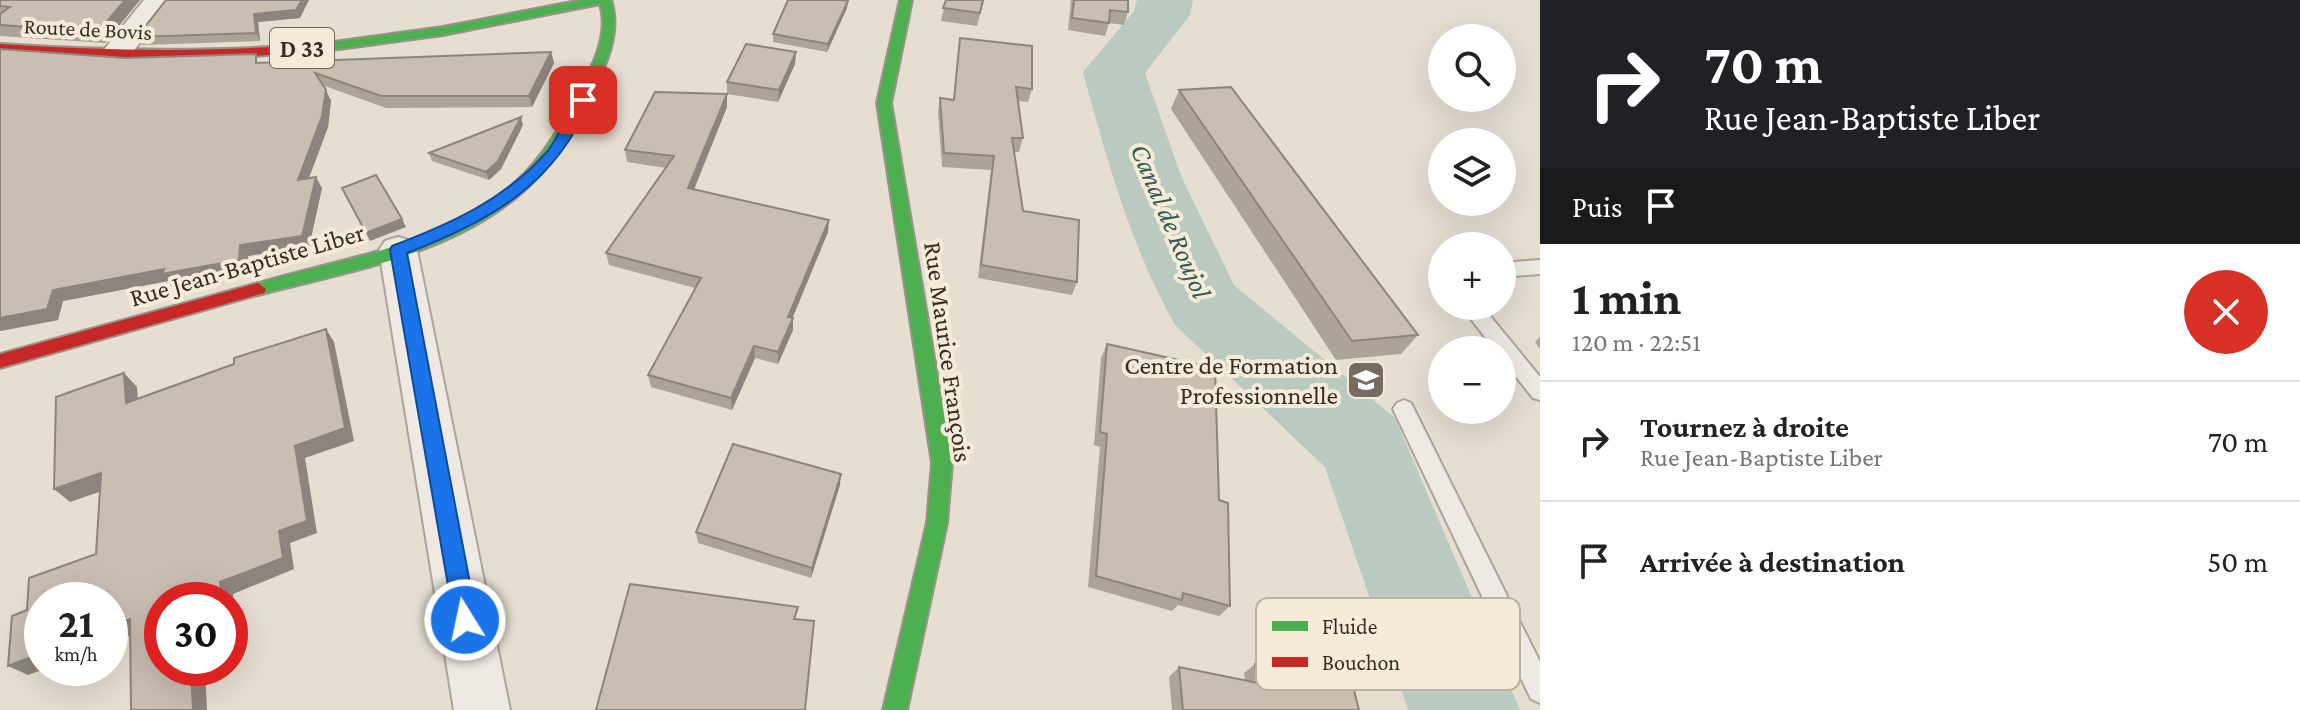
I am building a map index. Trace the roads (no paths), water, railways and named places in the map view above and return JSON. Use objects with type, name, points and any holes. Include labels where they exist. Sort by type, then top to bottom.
[{"type":"street","points":[[114,56],[159,0]]},
{"type":"street","name":"Route de Bovis","points":[[0,48],[178,57],[267,52],[506,21],[602,0]]},
{"type":"street","name":"Rue Jean-Baptiste Liber","points":[[0,361],[398,250],[448,231],[506,199],[552,155],[572,126],[605,47],[610,21],[602,0]]},
{"type":"street","name":"Rue Maurice François","points":[[895,710],[937,523],[942,463],[884,103],[906,0]]},
{"type":"street","points":[[398,250],[482,710]]},
{"type":"lane","points":[[1516,269],[1540,267]]},
{"type":"lane","points":[[1482,320],[1540,392]]},
{"type":"lane","points":[[1404,409],[1495,598]]},
{"type":"lane","points":[[1520,649],[1540,690]]},
{"type":"waterway","name":"Canal de Roujol","points":[[1165,0],[1161,15],[1114,72],[1146,176],[1203,304],[1363,445],[1421,598]]},
{"type":"waterway","name":"Canal de Roujol","points":[[1456,690],[1464,710]]},
{"type":"place","name":"Centre de Formation Professionnelle","points":[[1366,380]]}]
